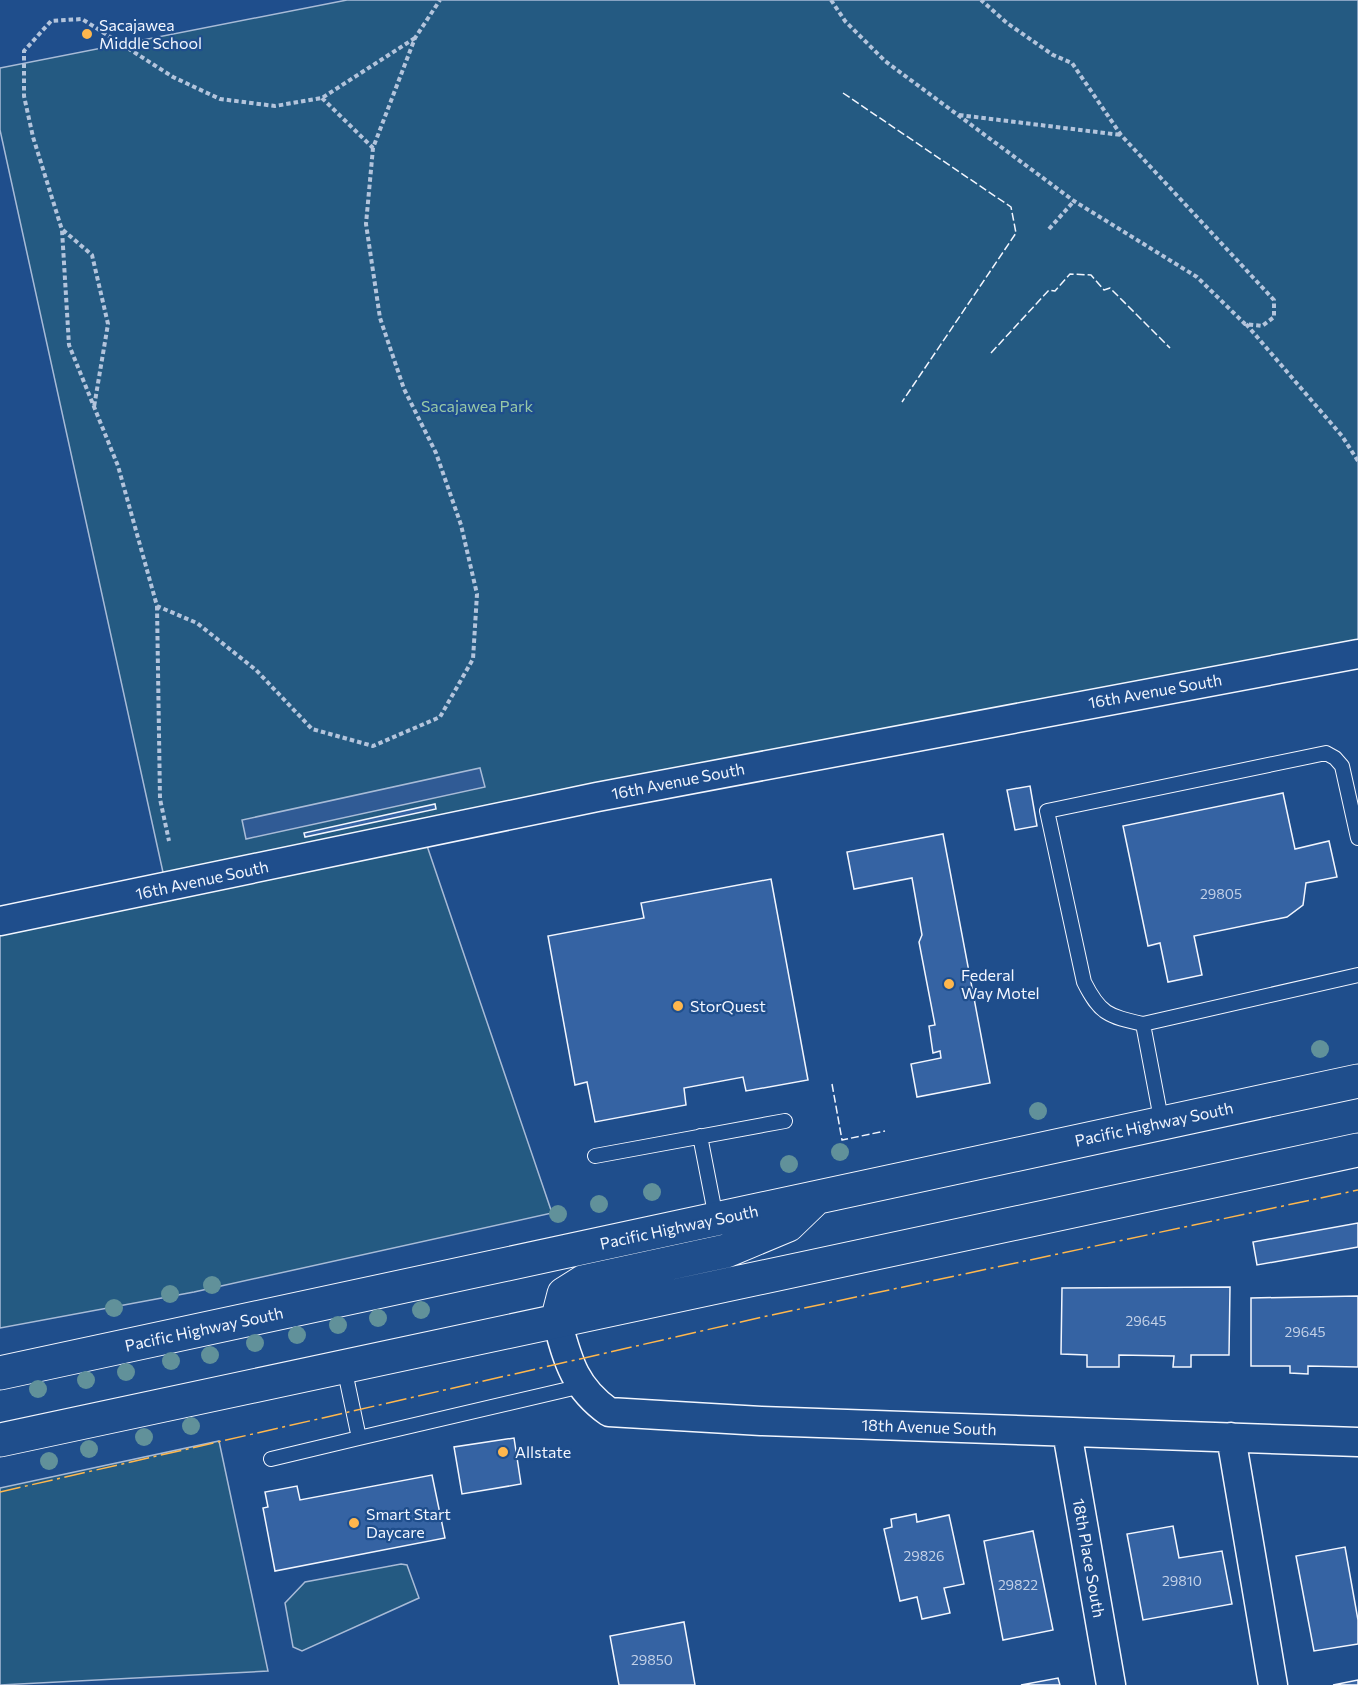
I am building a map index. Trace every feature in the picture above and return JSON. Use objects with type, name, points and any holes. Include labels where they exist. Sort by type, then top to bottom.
[{"type":"main road","name":"Pacific Highway South","points":[[0,1373],[1358,1081]]},
{"type":"main road","points":[[0,1440],[1358,1150]]},
{"type":"main road","points":[[557,1321],[564,1294],[583,1282],[726,1251],[788,1226],[818,1197]]},
{"type":"street","name":"16th Avenue South","points":[[0,921],[597,797],[1358,654]]},
{"type":"street","name":"18th Avenue South","points":[[557,1321],[568,1361],[582,1386],[590,1398],[609,1412],[761,1421],[1358,1442]]},
{"type":"street","name":"18th Place South","points":[[1067,1432],[1111,1685]]},
{"type":"street","points":[[1231,1437],[1273,1685]]},
{"type":"lane","points":[[1358,838],[1354,803],[1342,766],[1326,753],[1047,811],[1084,982],[1095,1005],[1115,1018],[1143,1024],[1358,975]]},
{"type":"lane","points":[[1143,1024],[1162,1124]]},
{"type":"lane","points":[[595,1156],[785,1120]]},
{"type":"lane","points":[[700,1136],[716,1218]]},
{"type":"lane","points":[[344,1367],[359,1438]]},
{"type":"lane","points":[[271,1459],[582,1386]]},
{"type":"path","points":[[157,606],[197,623],[206,630],[256,670],[312,729],[373,746],[440,717],[473,659],[477,594],[461,525],[436,453],[405,389],[380,318],[366,225],[373,148],[415,38],[440,0]]},
{"type":"path","points":[[831,0],[845,21],[885,61],[1074,201],[1197,277],[1245,324],[1342,436],[1358,460]]},
{"type":"path","points":[[981,0],[1044,48],[1072,63],[1121,135],[1274,300],[1274,317],[1262,326],[1245,324]]},
{"type":"path","points":[[169,841],[160,800],[157,606],[118,466],[69,345],[62,230],[33,137],[24,96],[24,51],[51,21],[82,19],[173,77],[220,99],[275,106],[322,98],[415,38]]},
{"type":"path","points":[[322,98],[373,148]]},
{"type":"path","points":[[958,115],[1121,135]]},
{"type":"path","points":[[1049,229],[1074,201]]},
{"type":"path","points":[[62,230],[92,255],[108,324],[93,409]]},
{"type":"green space","name":"Sacajawea Park","points":[[347,0],[1358,0],[1358,654],[423,834],[552,1213],[194,1292],[0,1328],[0,921],[166,886],[0,130],[0,68]]},
{"type":"green space","points":[[219,1441],[268,1671],[0,1685],[0,1488]]},
{"type":"green space","points":[[401,1564],[407,1565],[419,1598],[302,1651],[293,1647],[285,1603],[305,1582]]},
{"type":"shaded area","points":[[480,768],[485,787],[246,839],[242,820]]},
{"type":"building","points":[[1030,786],[1037,826],[1015,830],[1007,790]]},
{"type":"building","points":[[1283,793],[1295,849],[1329,841],[1337,877],[1306,883],[1303,905],[1287,917],[1194,936],[1202,975],[1168,982],[1160,943],[1148,946],[1123,826]]},
{"type":"building","points":[[435,804],[436,809],[305,837],[304,833]]},
{"type":"building","name":"Federal Way Motel","points":[[943,834],[990,1083],[917,1097],[911,1064],[941,1058],[940,1051],[933,1053],[929,1026],[935,1025],[919,942],[922,935],[912,878],[854,889],[847,852]]},
{"type":"building","name":"StorQuest","points":[[771,879],[808,1080],[746,1091],[743,1077],[684,1088],[686,1105],[595,1122],[587,1082],[575,1085],[548,936],[644,918],[641,903]]},
{"type":"building","points":[[1358,1223],[1358,1247],[1257,1265],[1253,1242]]},
{"type":"building","points":[[1230,1287],[1229,1355],[1191,1355],[1191,1367],[1173,1367],[1174,1356],[1119,1355],[1119,1367],[1087,1367],[1087,1355],[1061,1354],[1062,1288]]},
{"type":"building","points":[[1358,1296],[1358,1367],[1308,1366],[1308,1374],[1290,1373],[1290,1366],[1251,1366],[1251,1298]]},
{"type":"building","points":[[514,1438],[521,1484],[462,1494],[454,1447]]},
{"type":"building","name":"Smart Start Daycare","points":[[432,1475],[445,1538],[275,1571],[263,1508],[268,1507],[265,1492],[297,1486],[300,1500]]},
{"type":"building","points":[[916,1514],[917,1522],[949,1515],[964,1584],[944,1588],[950,1613],[922,1619],[917,1597],[900,1601],[884,1529],[892,1527],[891,1519]]},
{"type":"building","points":[[1173,1526],[1179,1558],[1222,1551],[1232,1604],[1143,1620],[1127,1534]]},
{"type":"building","points":[[1033,1531],[1053,1630],[1003,1640],[984,1541]]},
{"type":"building","points":[[1345,1547],[1358,1620],[1358,1644],[1314,1651],[1296,1556]]},
{"type":"building","points":[[684,1622],[695,1685],[619,1685],[610,1636]]},
{"type":"building","points":[[1058,1678],[1060,1685],[1021,1685]]},
{"type":"building","points":[[1358,1680],[1358,1685],[1333,1685]]},
{"type":"fence","points":[[843,93],[1011,207],[1016,233],[902,402]]},
{"type":"fence","points":[[991,353],[1049,290],[1055,291],[1070,274],[1091,275],[1104,290],[1110,288],[1170,348]]},
{"type":"fence","points":[[832,1084],[842,1140],[885,1131]]},
{"type":"power","points":[[0,1492],[767,1316],[1358,1190]]},
{"type":"place","name":"Sacajawea Middle School","points":[[87,34]]},
{"type":"place","name":"Federal Way Motel","points":[[949,984]]},
{"type":"place","name":"StorQuest","points":[[678,1006]]},
{"type":"place","name":"Allstate","points":[[503,1452]]},
{"type":"place","name":"Smart Start Daycare","points":[[354,1523]]}]
